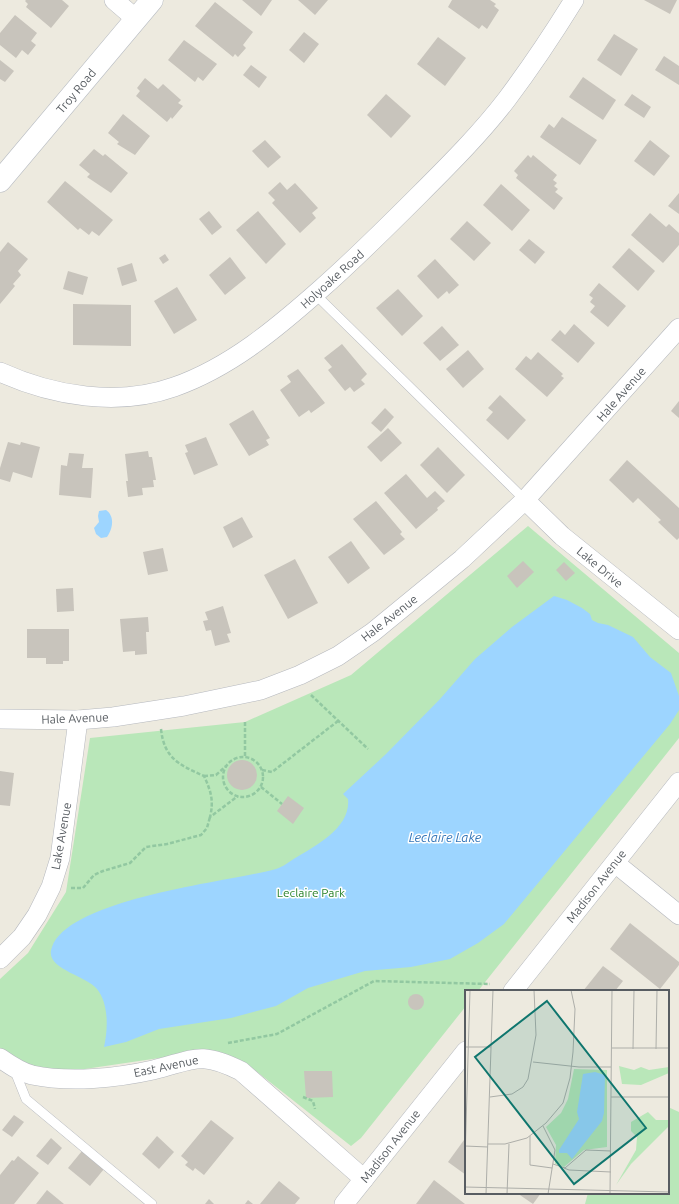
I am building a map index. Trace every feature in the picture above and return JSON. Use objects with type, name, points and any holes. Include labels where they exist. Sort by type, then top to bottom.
[{"type":"main road","name":"Troy Road","points":[[0,181],[152,0]]},
{"type":"street","points":[[114,0],[136,19]]},
{"type":"street","name":"Holyoake Road","points":[[0,372],[42,388],[71,394],[110,397],[142,395],[173,388],[208,373],[241,353],[316,294],[357,258],[461,153],[506,100],[547,43],[574,0]]},
{"type":"street","name":"Hale Avenue","points":[[0,719],[78,720],[184,706],[261,690],[300,675],[338,656],[373,632],[462,559],[525,500],[679,328]]},
{"type":"street","name":"Lake Drive","points":[[525,500],[562,536],[679,630]]},
{"type":"street","name":"Lake Avenue","points":[[0,959],[22,937],[37,915],[51,887],[60,858],[78,720]]},
{"type":"street","name":"Madison Avenue","points":[[514,990],[679,782]]},
{"type":"street","points":[[615,863],[679,915]]},
{"type":"street","name":"Madison Avenue","points":[[344,1204],[465,1052]]},
{"type":"street","name":"East Avenue","points":[[6,1062],[33,1075],[75,1078],[117,1076],[154,1070],[187,1059],[205,1058],[222,1061],[240,1071],[364,1179]]},
{"type":"lane","points":[[316,294],[525,500]]},
{"type":"lane","points":[[6,1062],[26,1099],[152,1204]]},
{"type":"path","points":[[311,695],[368,749]]},
{"type":"path","points":[[161,728],[162,742],[168,753],[187,768],[204,776],[216,775],[235,758],[245,757],[255,761],[262,770],[272,772],[338,721]]},
{"type":"path","points":[[245,722],[245,757]]},
{"type":"path","points":[[227,765],[223,777],[224,783],[232,793],[238,796]]},
{"type":"path","points":[[210,817],[238,796],[249,795],[261,786],[262,770]]},
{"type":"path","points":[[66,887],[76,889],[83,888],[94,875],[103,870],[130,863],[146,847],[167,844],[200,835],[207,828],[213,806],[212,796],[204,776]]},
{"type":"path","points":[[261,786],[282,804]]},
{"type":"path","points":[[220,1045],[277,1034],[374,981],[490,984]]},
{"type":"green space","name":"Leclaire Park","points":[[528,526],[679,653],[679,738],[479,990],[465,990],[465,1007],[361,1138],[351,1146],[247,1064],[207,1051],[78,1070],[39,1070],[12,1059],[0,1048],[0,979],[28,953],[66,892],[90,738],[245,722],[351,675]]},
{"type":"green space","points":[[669,1107],[679,1112],[679,1204],[585,1204],[588,1194],[669,1194]]},
{"type":"water","points":[[106,510],[111,516],[112,527],[107,537],[101,538],[96,534],[94,528],[99,522],[99,511]]},
{"type":"water","name":"Leclaire Lake","points":[[554,596],[567,600],[582,608],[590,614],[592,620],[608,625],[633,637],[650,657],[671,673],[679,696],[679,710],[670,724],[504,924],[478,943],[450,959],[411,967],[365,971],[308,988],[276,1006],[231,1018],[159,1029],[126,1042],[104,1047],[107,1025],[106,1009],[101,995],[92,984],[59,966],[51,955],[52,947],[65,930],[88,916],[118,904],[189,886],[276,869],[323,841],[344,818],[348,799],[343,794],[386,754],[440,699],[475,659],[512,627]]},
{"type":"building","points":[[62,0],[69,6],[51,28],[26,7],[28,4],[25,1]]},
{"type":"building","points":[[242,0],[272,0],[261,16]]},
{"type":"building","points":[[298,0],[328,0],[315,15]]},
{"type":"building","points":[[452,0],[490,0],[496,4],[494,6],[499,10],[487,29],[482,25],[479,29],[448,7]]},
{"type":"building","points":[[644,0],[677,0],[670,14]]},
{"type":"building","points":[[215,2],[253,32],[243,45],[246,48],[238,57],[235,54],[233,57],[195,26]]},
{"type":"building","points":[[15,15],[37,33],[31,41],[36,45],[28,55],[22,50],[16,58],[0,45],[0,33]]},
{"type":"building","points":[[304,32],[319,44],[304,63],[289,50]]},
{"type":"building","points":[[614,34],[638,49],[621,76],[597,60]]},
{"type":"building","points":[[438,37],[466,58],[445,86],[417,64]]},
{"type":"building","points":[[184,40],[217,64],[203,81],[198,77],[195,82],[168,60]]},
{"type":"building","points":[[664,56],[679,66],[679,85],[655,70]]},
{"type":"building","points":[[0,60],[14,71],[5,82],[0,79]]},
{"type":"building","points":[[251,65],[267,77],[259,88],[243,75]]},
{"type":"building","points":[[583,77],[616,100],[603,120],[569,97]]},
{"type":"building","points":[[145,78],[158,89],[163,84],[181,100],[178,103],[183,106],[172,119],[171,117],[167,122],[136,96],[140,91],[137,88]]},
{"type":"building","points":[[386,94],[411,116],[391,138],[367,115]]},
{"type":"building","points":[[632,94],[651,107],[644,118],[624,105]]},
{"type":"building","points":[[123,114],[150,136],[135,155],[117,144],[119,142],[108,133]]},
{"type":"building","points":[[562,117],[597,140],[580,165],[540,137],[549,124],[554,128]]},
{"type":"building","points":[[265,140],[281,157],[268,168],[252,151]]},
{"type":"building","points":[[650,140],[670,156],[654,176],[634,161]]},
{"type":"building","points":[[94,149],[103,156],[105,154],[128,173],[111,193],[87,177],[90,174],[79,165]]},
{"type":"building","points":[[528,155],[531,158],[533,155],[557,175],[553,180],[557,183],[554,186],[558,189],[555,192],[563,198],[554,210],[516,178],[518,175],[514,171]]},
{"type":"building","points":[[65,181],[113,220],[99,236],[92,231],[89,235],[80,228],[78,230],[47,202]]},
{"type":"building","points":[[280,182],[287,190],[295,183],[318,208],[312,213],[316,218],[300,233],[272,203],[275,200],[268,193]]},
{"type":"building","points":[[501,184],[530,210],[512,231],[483,205]]},
{"type":"building","points":[[679,193],[679,214],[668,206]]},
{"type":"building","points":[[209,211],[222,227],[212,235],[199,219]]},
{"type":"building","points":[[258,211],[286,244],[266,264],[236,230]]},
{"type":"building","points":[[650,213],[666,227],[669,224],[679,233],[679,245],[663,263],[631,235]]},
{"type":"building","points":[[467,221],[491,243],[474,261],[450,239]]},
{"type":"building","points":[[529,239],[545,252],[535,264],[519,250]]},
{"type":"building","points":[[8,242],[28,259],[18,271],[21,275],[13,284],[15,286],[0,304],[0,252]]},
{"type":"building","points":[[629,248],[655,271],[638,291],[612,267]]},
{"type":"building","points":[[165,254],[169,260],[163,264],[159,258]]},
{"type":"building","points":[[230,257],[246,278],[225,295],[209,275]]},
{"type":"building","points":[[435,259],[459,285],[449,294],[447,291],[438,299],[417,276]]},
{"type":"building","points":[[132,263],[137,281],[122,286],[117,268]]},
{"type":"building","points":[[68,271],[88,277],[83,295],[63,289]]},
{"type":"building","points":[[599,283],[626,306],[608,327],[590,312],[595,306],[590,302],[593,298],[589,295]]},
{"type":"building","points":[[177,287],[197,320],[174,334],[154,301]]},
{"type":"building","points":[[398,289],[423,316],[402,336],[376,308]]},
{"type":"building","points":[[73,304],[131,305],[131,346],[73,345]]},
{"type":"building","points":[[574,324],[595,343],[578,363],[551,340],[560,330],[565,335]]},
{"type":"building","points":[[442,326],[459,345],[440,361],[423,343]]},
{"type":"building","points":[[342,344],[367,374],[361,380],[365,384],[354,392],[350,387],[345,391],[328,370],[332,367],[324,358]]},
{"type":"building","points":[[468,350],[484,369],[463,388],[446,369]]},
{"type":"building","points":[[538,352],[563,374],[561,376],[564,378],[547,397],[515,369],[526,356],[531,360]]},
{"type":"building","points":[[298,369],[325,403],[311,413],[309,410],[299,417],[280,390],[291,382],[287,376]]},
{"type":"building","points":[[500,395],[526,420],[508,440],[486,420],[493,412],[488,408]]},
{"type":"building","points":[[679,401],[679,418],[671,411]]},
{"type":"building","points":[[385,408],[394,417],[381,432],[371,423]]},
{"type":"building","points":[[253,410],[270,438],[266,440],[269,445],[249,456],[229,424]]},
{"type":"building","points":[[388,428],[402,443],[381,462],[367,447]]},
{"type":"building","points":[[206,437],[218,465],[194,475],[185,453],[188,452],[185,445]]},
{"type":"building","points":[[8,442],[20,445],[21,442],[40,447],[32,478],[13,472],[10,482],[0,479],[0,468]]},
{"type":"building","points":[[438,447],[465,475],[447,493],[420,465]]},
{"type":"building","points":[[148,451],[149,457],[152,457],[156,480],[153,480],[154,487],[142,488],[143,495],[128,497],[125,454]]},
{"type":"building","points":[[69,453],[84,454],[82,468],[93,468],[91,498],[59,495],[61,465],[67,466]]},
{"type":"building","points":[[627,460],[679,508],[679,538],[677,540],[658,522],[661,520],[638,498],[633,503],[609,480]]},
{"type":"building","points":[[406,474],[427,498],[435,491],[445,501],[437,508],[438,510],[416,529],[384,493]]},
{"type":"building","points":[[376,501],[402,532],[400,534],[405,539],[384,555],[353,519]]},
{"type":"building","points":[[242,517],[253,537],[233,548],[223,527]]},
{"type":"building","points":[[351,541],[370,568],[348,584],[328,557]]},
{"type":"building","points":[[163,548],[168,571],[148,575],[143,552]]},
{"type":"building","points":[[295,559],[318,603],[288,619],[264,575]]},
{"type":"building","points":[[523,561],[534,572],[517,588],[507,576]]},
{"type":"building","points":[[564,562],[575,573],[566,581],[556,570]]},
{"type":"building","points":[[73,588],[74,611],[57,612],[56,589]]},
{"type":"building","points":[[223,606],[231,633],[227,634],[230,642],[215,646],[211,630],[206,631],[203,621],[208,620],[205,612]]},
{"type":"building","points":[[148,617],[149,632],[146,632],[147,654],[135,655],[135,651],[123,652],[120,619]]},
{"type":"building","points":[[27,629],[69,629],[69,661],[63,661],[63,664],[46,664],[46,658],[27,658]]},
{"type":"building","points":[[242,760],[253,764],[257,775],[253,786],[242,790],[231,786],[227,775],[231,764]]},
{"type":"building","points":[[0,771],[14,773],[10,806],[0,805]]},
{"type":"building","points":[[288,796],[304,808],[293,824],[277,811]]},
{"type":"building","points":[[630,923],[679,962],[679,965],[660,989],[610,949]]},
{"type":"building","points":[[603,966],[623,981],[616,990],[584,990]]},
{"type":"building","points":[[413,994],[419,994],[424,999],[422,1008],[419,1010],[413,1010],[408,1005],[408,999]]},
{"type":"building","points":[[304,1071],[332,1071],[333,1097],[306,1098]]},
{"type":"building","points":[[14,1115],[24,1122],[12,1137],[2,1130]]},
{"type":"building","points":[[211,1120],[234,1138],[204,1175],[195,1168],[193,1171],[185,1165],[188,1162],[181,1156]]},
{"type":"building","points":[[157,1136],[174,1152],[159,1169],[142,1154]]},
{"type":"building","points":[[51,1138],[62,1148],[48,1165],[36,1156]]},
{"type":"building","points":[[464,1140],[465,1140],[465,1174],[448,1162]]},
{"type":"building","points":[[82,1151],[104,1169],[90,1186],[68,1168]]},
{"type":"building","points":[[18,1156],[39,1173],[14,1204],[0,1204],[0,1175],[12,1160],[14,1161]]},
{"type":"building","points":[[434,1180],[465,1204],[416,1204]]},
{"type":"building","points":[[279,1181],[300,1198],[295,1204],[260,1204]]},
{"type":"building","points":[[47,1190],[64,1204],[36,1204]]},
{"type":"building","points":[[518,1194],[540,1194],[533,1204]]},
{"type":"building","points":[[209,1199],[214,1204],[205,1204]]},
{"type":"building","points":[[248,1200],[253,1204],[245,1204]]}]
